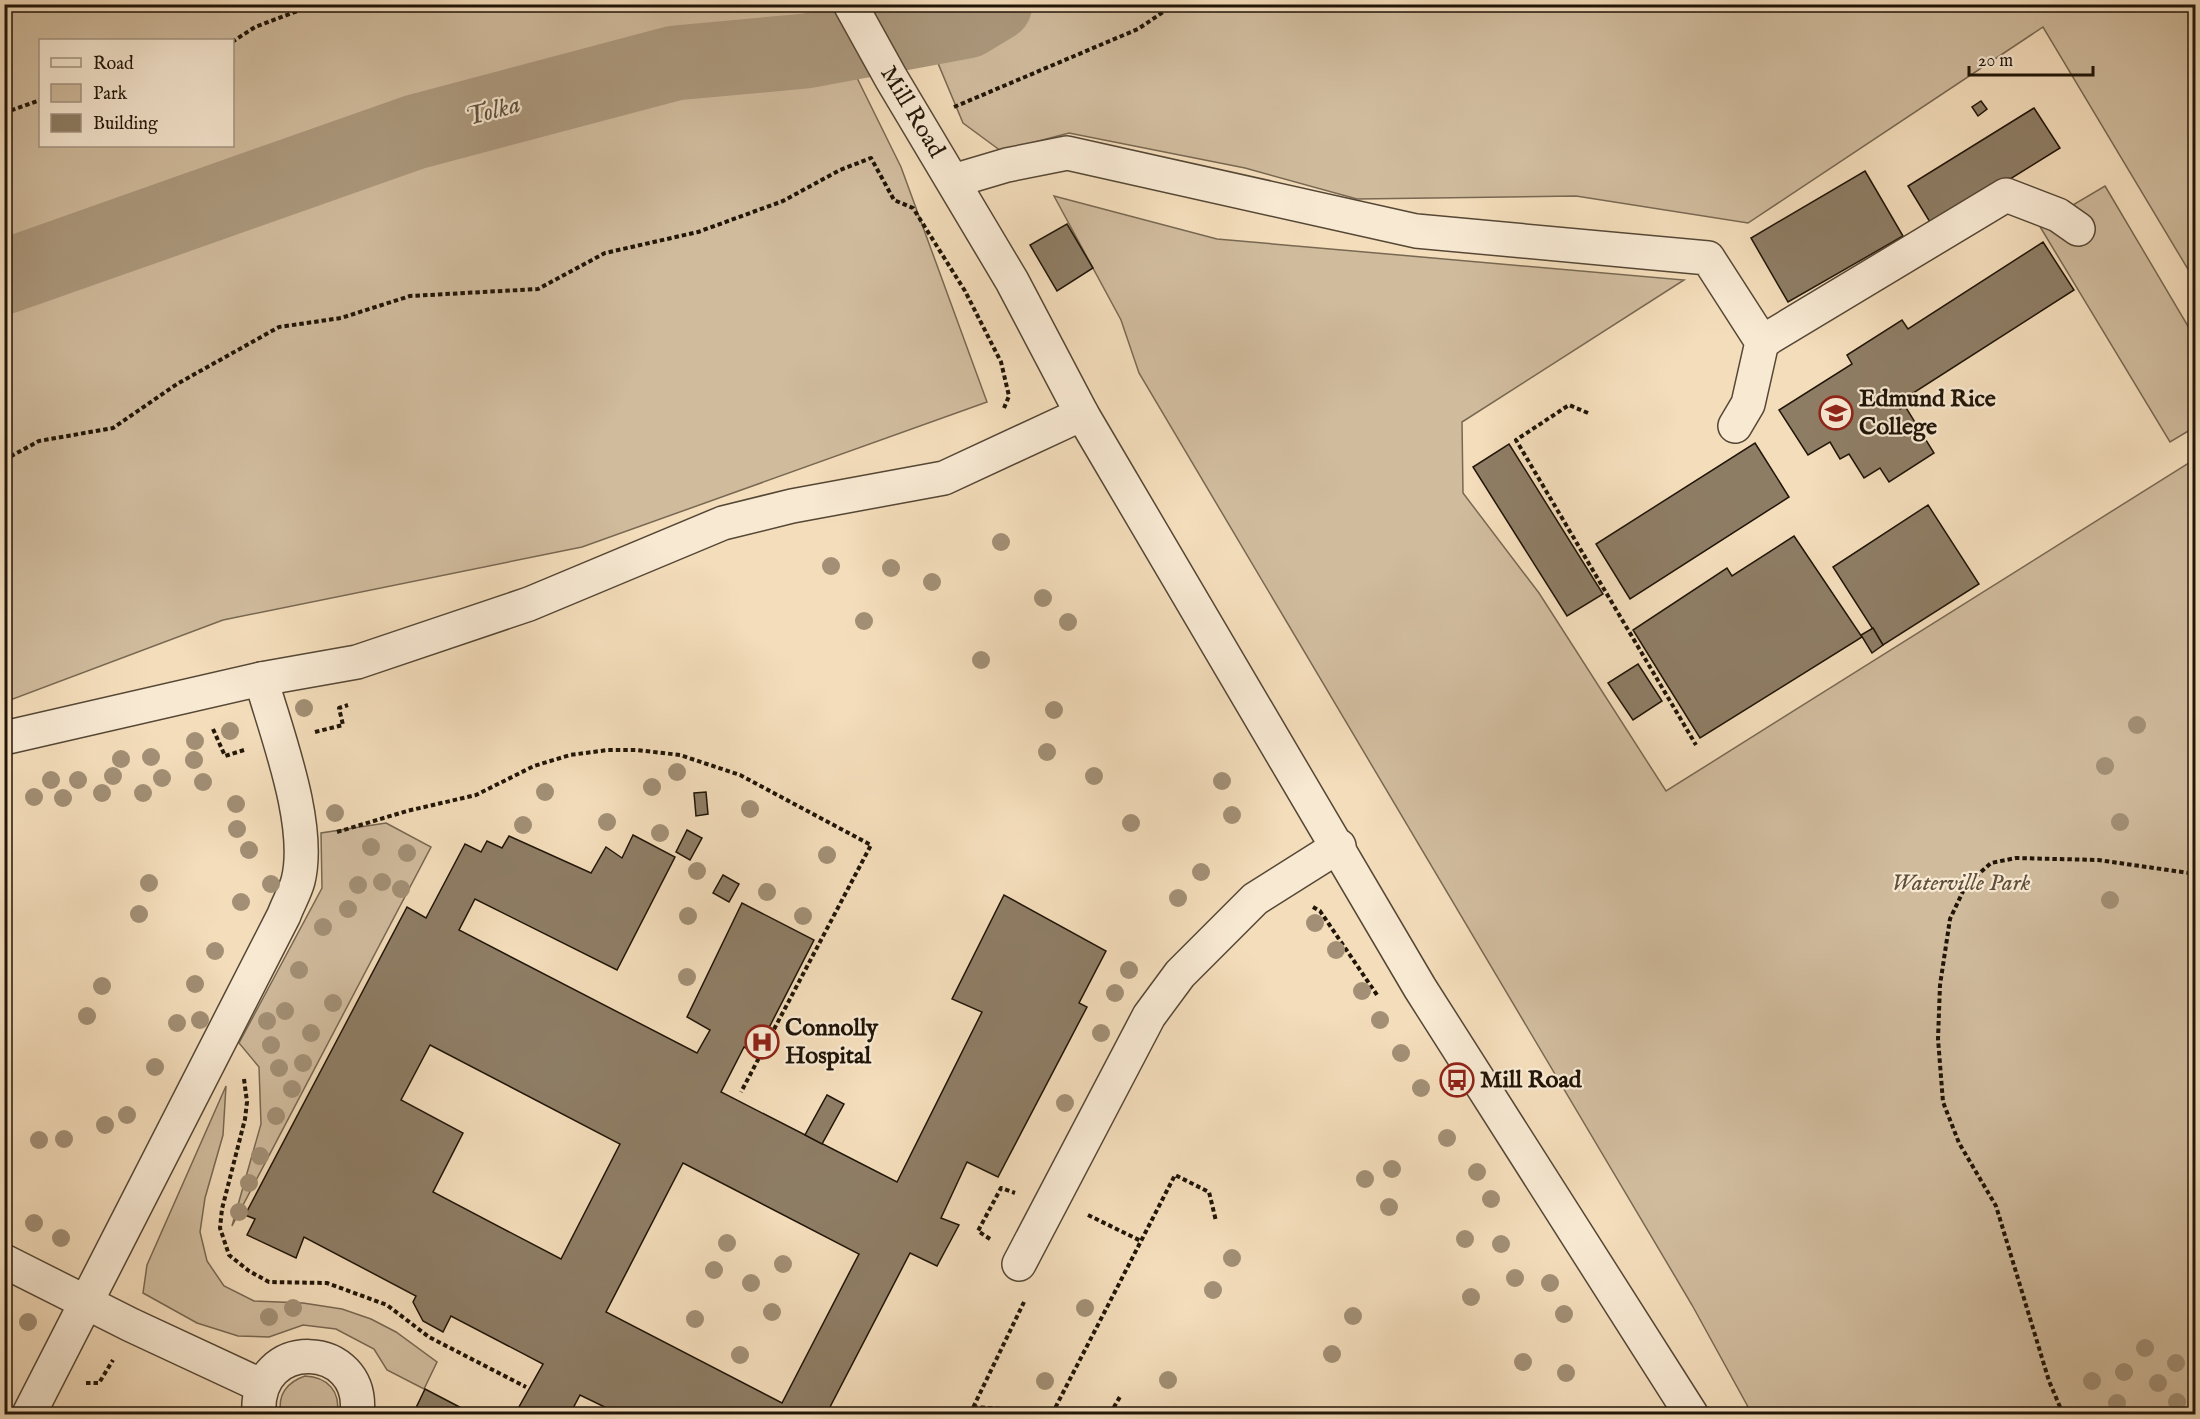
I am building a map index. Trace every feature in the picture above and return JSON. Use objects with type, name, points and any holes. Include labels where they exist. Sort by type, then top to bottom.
[{"type":"street","name":"Mill Road","points":[[850,4],[891,78],[976,218],[1082,414],[1339,846],[1420,988],[1691,1414]]},
{"type":"street","points":[[953,181],[1007,165],[1066,153],[1416,231],[1708,258],[1762,342],[1748,404],[1735,426]]},
{"type":"street","points":[[1762,342],[2006,195],[2058,214],[2078,229]]},
{"type":"street","points":[[4,738],[261,679],[357,662],[529,604],[723,523],[792,506],[944,478],[1082,414]]},
{"type":"street","points":[[29,1414],[284,915],[298,882],[301,837],[279,741],[261,679]]},
{"type":"street","points":[[1019,1264],[1055,1200],[1149,1016],[1180,974],[1255,899],[1339,846]]},
{"type":"street","points":[[4,1261],[260,1400],[271,1372],[284,1361],[300,1356],[317,1356],[333,1362],[346,1373],[354,1387],[358,1403],[357,1414]]},
{"type":"path","points":[[234,41],[255,27],[316,4]]},
{"type":"path","points":[[916,119],[963,104],[1138,29],[1174,4]]},
{"type":"path","points":[[4,113],[39,100]]},
{"type":"path","points":[[4,460],[39,441],[112,428],[177,384],[279,327],[341,318],[410,296],[538,289],[605,253],[698,232],[783,201],[840,170],[871,158],[894,200],[913,208],[964,291],[996,352],[1009,396],[1001,417]]},
{"type":"path","points":[[1588,413],[1569,405],[1516,440],[1696,745]]},
{"type":"path","points":[[201,729],[212,726],[225,756],[343,725],[339,708],[357,703]]},
{"type":"path","points":[[327,835],[407,811],[476,795],[534,766],[570,755],[608,750],[637,750],[680,755],[740,775],[871,845],[741,1092]]},
{"type":"path","points":[[2063,1414],[2049,1381],[1996,1206],[1959,1143],[1943,1102],[1938,1039],[1939,1006],[1950,920],[1966,885],[1991,862],[2016,858],[2098,860],[2196,874]]},
{"type":"path","points":[[1308,904],[1320,911],[1378,999]]},
{"type":"path","points":[[218,1042],[242,1072],[247,1102],[241,1136],[222,1209],[220,1228],[228,1255],[249,1271],[269,1281],[327,1283],[387,1305],[429,1337],[526,1387]]},
{"type":"path","points":[[1052,1414],[1175,1175],[1209,1192],[1216,1221]]},
{"type":"path","points":[[1055,1200],[1141,1241]]},
{"type":"path","points":[[1110,1414],[1121,1395]]},
{"type":"path","points":[[973,1407],[1034,1411],[1041,1414]]},
{"type":"green space","points":[[15,5],[821,5],[901,167],[987,402],[582,547],[223,620],[5,702],[4,10]]},
{"type":"green space","points":[[889,5],[2195,5],[2195,281],[2043,27],[1748,223],[1576,196],[1357,199],[1245,168],[1069,133],[1001,151],[963,123],[937,61]]},
{"type":"green space","points":[[2105,186],[2195,338],[2195,427],[2170,442],[2039,225]]},
{"type":"green space","name":"Waterville Park","points":[[1054,196],[1217,239],[1684,280],[1462,422],[1463,493],[1539,593],[1666,791],[2195,459],[2195,1414],[1752,1414],[1692,1305],[1139,373],[1121,320]]},
{"type":"green space","points":[[386,823],[431,847],[232,1226],[261,1124],[259,1067],[239,1043],[322,888],[321,833]]},
{"type":"green space","points":[[226,1086],[223,1135],[205,1198],[200,1232],[207,1261],[224,1286],[254,1301],[303,1303],[342,1309],[371,1319],[396,1332],[437,1362],[424,1389],[387,1370],[374,1349],[336,1329],[303,1325],[269,1337],[238,1336],[197,1323],[143,1293],[147,1265]]},
{"type":"green space","points":[[305,1376],[320,1379],[331,1387],[337,1399],[337,1414],[281,1414],[282,1395],[285,1390],[293,1382]]},
{"type":"building","points":[[1981,101],[1987,109],[1978,116],[1972,107]]},
{"type":"building","points":[[2034,108],[2060,148],[1933,227],[1908,186]]},
{"type":"building","points":[[1865,171],[1903,236],[1788,302],[1751,238]]},
{"type":"building","points":[[1067,224],[1093,268],[1057,291],[1030,245]]},
{"type":"building","points":[[2043,242],[2074,290],[1896,404],[1900,409],[1905,406],[1934,453],[1889,482],[1880,468],[1864,478],[1849,454],[1840,459],[1830,442],[1808,455],[1779,410],[1852,364],[1847,355],[1902,320],[1908,329]]},
{"type":"building","points":[[1755,443],[1789,497],[1630,599],[1596,544]]},
{"type":"building","points":[[1509,444],[1603,594],[1567,616],[1473,467]]},
{"type":"building","points":[[1928,505],[1979,584],[1883,645],[1833,567]]},
{"type":"building","points":[[1794,536],[1862,637],[1700,738],[1633,630],[1727,568],[1732,576]]},
{"type":"building","points":[[1873,628],[1883,645],[1872,653],[1861,635]]},
{"type":"building","points":[[1638,664],[1662,701],[1633,720],[1608,683]]},
{"type":"building","points":[[706,792],[708,814],[696,816],[694,793]]},
{"type":"building","points":[[687,830],[702,838],[690,860],[676,852]]},
{"type":"building","points":[[633,835],[675,857],[617,970],[475,899],[459,930],[697,1053],[710,1030],[687,1017],[742,903],[814,940],[756,1053],[744,1047],[721,1092],[897,1182],[982,1012],[952,999],[1004,895],[1106,951],[1079,1003],[1087,1007],[998,1177],[967,1162],[941,1218],[959,1225],[937,1266],[910,1253],[829,1409],[839,1414],[619,1414],[580,1395],[570,1414],[515,1414],[543,1364],[451,1316],[443,1332],[423,1321],[413,1302],[416,1296],[304,1237],[296,1258],[247,1235],[255,1219],[245,1215],[407,907],[426,918],[465,844],[481,852],[487,841],[502,848],[509,836],[591,873],[606,847],[622,858]],"holes":[[[430,1045],[620,1144],[561,1259],[433,1192],[463,1133],[401,1100]],[[683,1163],[859,1254],[782,1403],[606,1312]]]},
{"type":"building","points":[[723,875],[739,884],[729,902],[713,893]]},
{"type":"building","points":[[827,1095],[844,1104],[822,1144],[805,1135]]},
{"type":"building","points":[[425,1389],[473,1414],[413,1414]]},
{"type":"waterway","name":"Tolka","points":[[4,277],[415,132],[675,63],[806,51],[967,21],[995,4]]},
{"type":"place","name":"Edmund Rice College","points":[[1836,413]]},
{"type":"place","name":"Connolly Hospital","points":[[762,1042]]},
{"type":"place","name":"Mill Road","points":[[1457,1080]]}]
